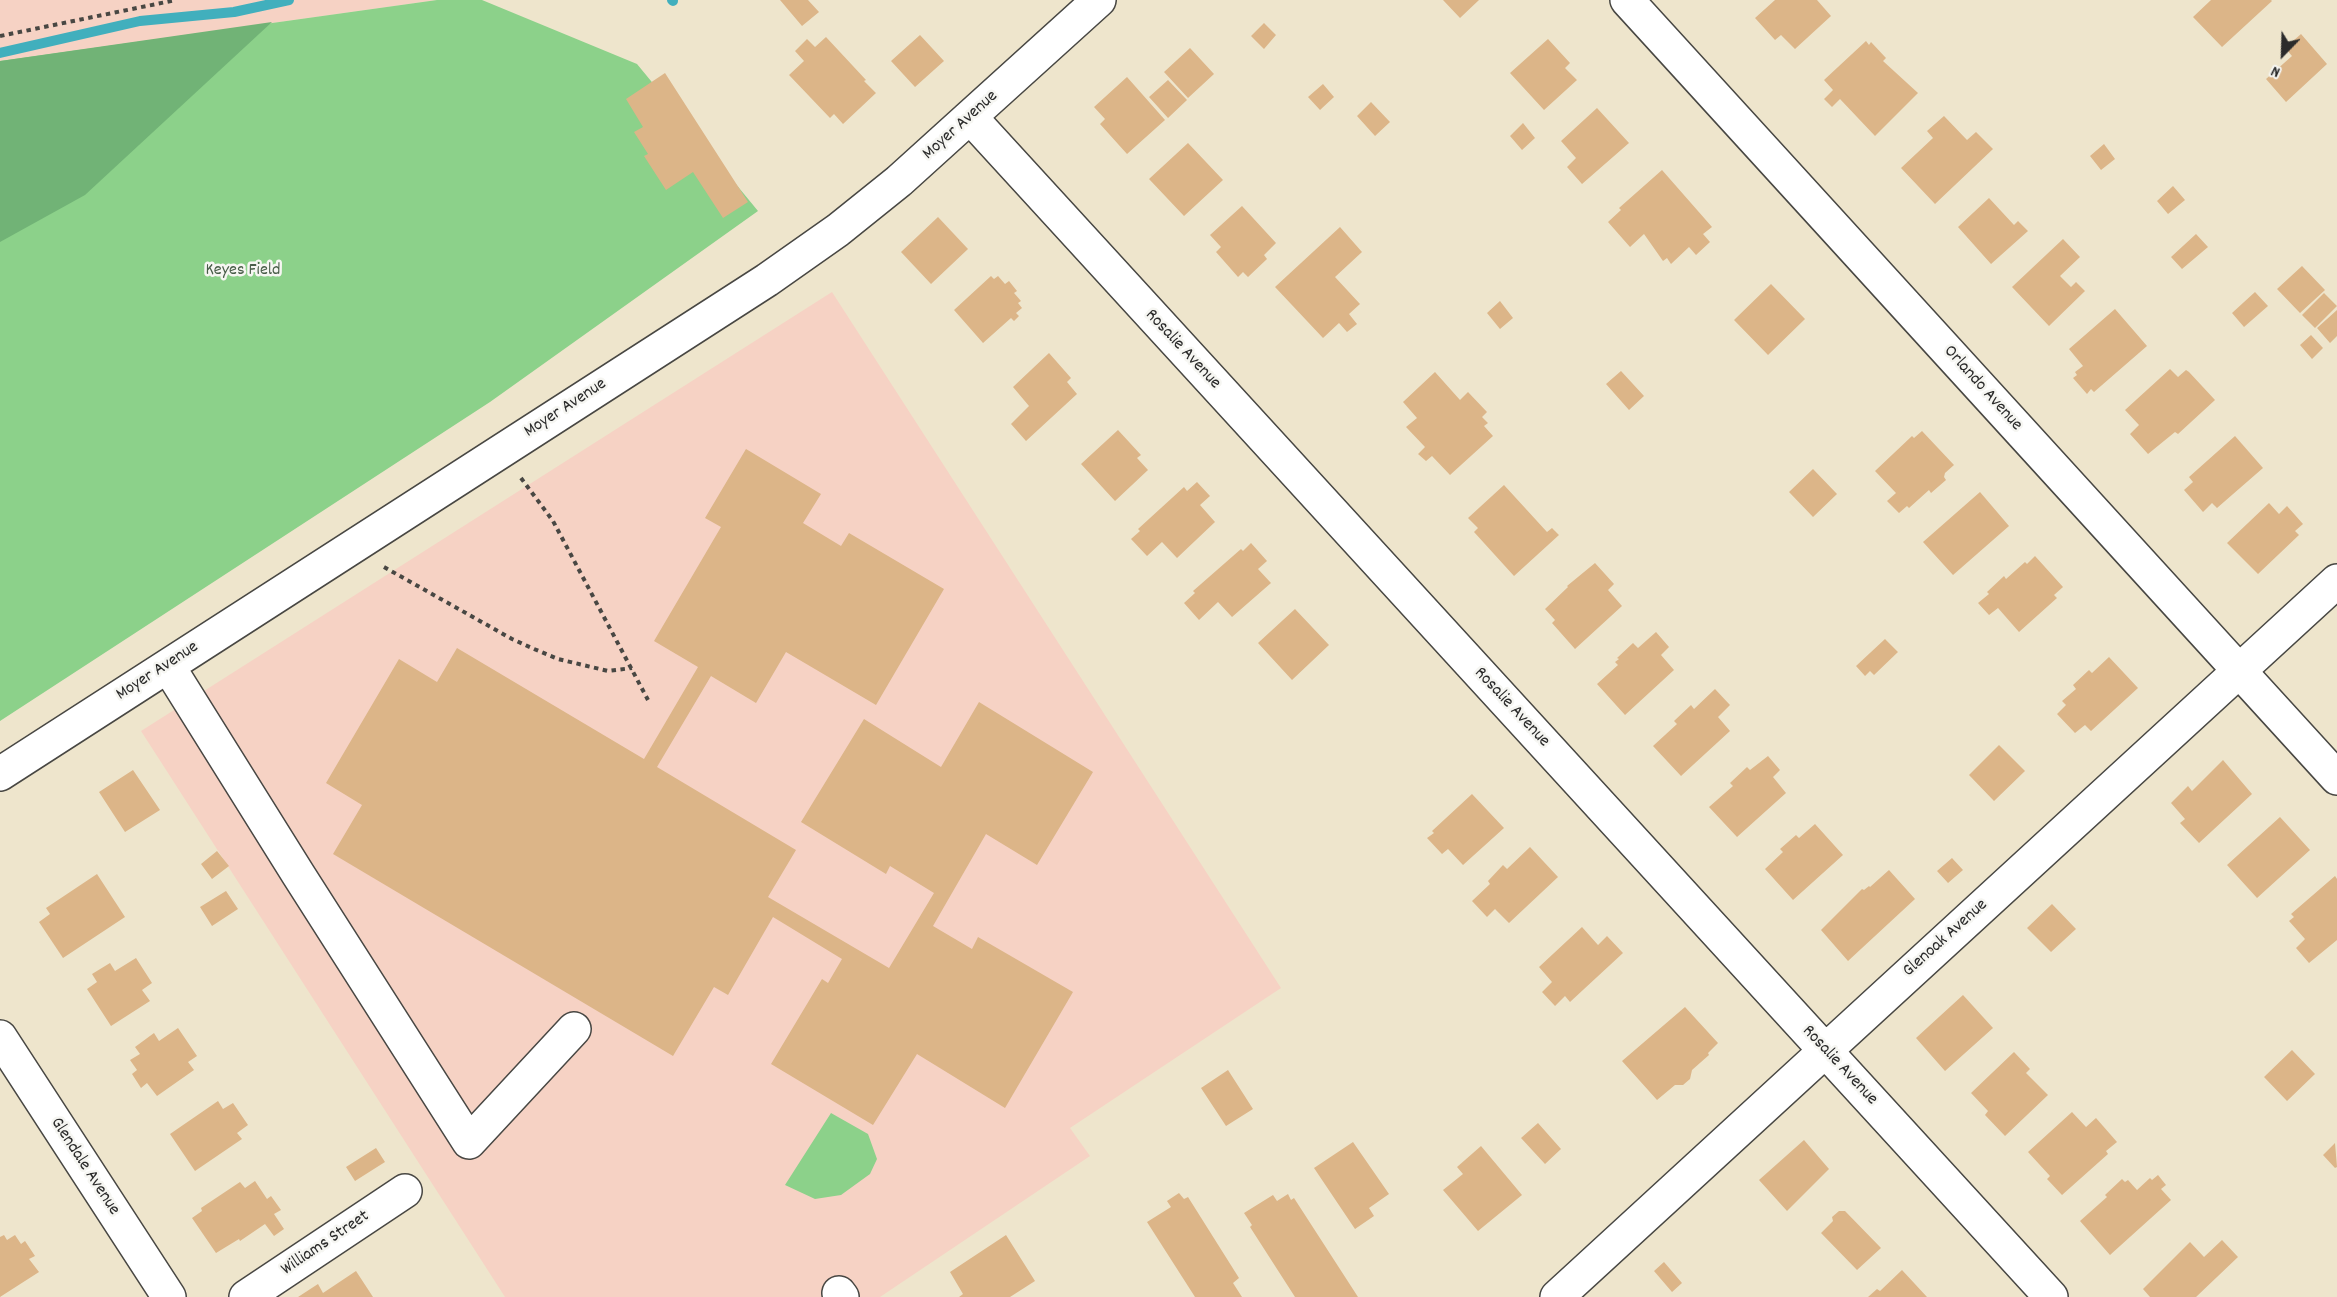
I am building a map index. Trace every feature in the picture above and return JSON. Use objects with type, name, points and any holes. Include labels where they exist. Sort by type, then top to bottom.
[{"type":"street","name":"Moyer Avenue","points":[[0,774],[767,280],[838,230],[971,118],[1099,0]]},
{"type":"street","name":"Orlando Avenue","points":[[1627,0],[2337,778]]},
{"type":"street","name":"Rosalie Avenue","points":[[971,118],[2051,1297]]},
{"type":"street","name":"Glenoak Avenue","points":[[1557,1297],[2337,581]]},
{"type":"street","points":[[168,666],[304,884],[470,1142],[574,1029]]},
{"type":"street","name":"Glendale Avenue","points":[[0,1037],[169,1297]]},
{"type":"street","name":"Williams Street","points":[[246,1297],[405,1191]]},
{"type":"path","points":[[0,36],[176,0]]},
{"type":"path","points":[[501,450],[553,521],[648,700]]},
{"type":"path","points":[[350,548],[512,639],[534,649],[558,659],[608,671],[632,668]]},
{"type":"shaded area","points":[[0,0],[437,0],[0,61]]},
{"type":"shaded area","points":[[832,292],[1281,988],[1070,1128],[1090,1156],[880,1297],[505,1297],[141,731]]},
{"type":"green space","name":"Keyes Field","points":[[437,0],[482,0],[637,64],[758,211],[490,402],[0,721],[0,61]]},
{"type":"green space","points":[[272,22],[85,195],[0,242],[0,61]]},
{"type":"green space","points":[[831,1113],[868,1134],[877,1159],[870,1174],[841,1195],[815,1199],[785,1185]]},
{"type":"building","points":[[780,0],[808,0],[819,12],[802,26]]},
{"type":"building","points":[[1443,0],[1479,0],[1460,18]]},
{"type":"building","points":[[1775,0],[1817,0],[1831,16],[1795,49],[1781,35],[1775,40],[1755,18]]},
{"type":"building","points":[[2211,0],[2272,1],[2222,47],[2193,17]]},
{"type":"building","points":[[1264,23],[1276,35],[1264,49],[1251,36]]},
{"type":"building","points":[[2301,34],[2327,64],[2286,102],[2266,79],[2292,56],[2285,48]]},
{"type":"building","points":[[920,35],[944,61],[915,87],[891,61]]},
{"type":"building","points":[[826,37],[876,93],[843,124],[834,114],[830,118],[789,75],[804,61],[795,51],[807,39],[815,47]]},
{"type":"building","points":[[1548,39],[1570,63],[1565,68],[1577,80],[1544,110],[1510,73]]},
{"type":"building","points":[[1866,41],[1869,45],[1871,42],[1886,58],[1883,61],[1918,93],[1875,136],[1840,99],[1832,107],[1824,99],[1833,90],[1824,80]]},
{"type":"building","points":[[1190,48],[1214,74],[1188,98],[1164,72]]},
{"type":"building","points":[[665,73],[748,202],[723,218],[693,172],[666,190],[644,156],[648,154],[634,132],[643,127],[626,99]]},
{"type":"building","points":[[1127,77],[1165,120],[1127,154],[1100,124],[1105,119],[1094,107]]},
{"type":"building","points":[[1168,80],[1187,100],[1168,118],[1149,97]]},
{"type":"building","points":[[1323,84],[1334,97],[1320,110],[1308,97]]},
{"type":"building","points":[[1371,102],[1390,122],[1375,136],[1357,116]]},
{"type":"building","points":[[1597,108],[1629,143],[1582,184],[1567,167],[1576,158],[1561,141]]},
{"type":"building","points":[[1944,116],[1967,140],[1976,132],[1993,149],[1935,204],[1901,168],[1933,138],[1927,131]]},
{"type":"building","points":[[1523,123],[1535,138],[1522,150],[1510,136]]},
{"type":"building","points":[[1188,143],[1223,180],[1184,216],[1149,179]]},
{"type":"building","points":[[2104,144],[2115,159],[2101,170],[2090,156]]},
{"type":"building","points":[[1662,170],[1712,227],[1703,234],[1710,242],[1696,255],[1689,247],[1671,264],[1667,258],[1663,261],[1644,234],[1630,247],[1608,222],[1621,210],[1619,208]]},
{"type":"building","points":[[2173,186],[2185,200],[2168,214],[2157,201]]},
{"type":"building","points":[[1989,198],[2014,225],[2018,221],[2028,231],[1991,264],[1958,227]]},
{"type":"building","points":[[1242,206],[1276,243],[1264,255],[1267,259],[1248,277],[1243,272],[1238,277],[1216,252],[1221,247],[1210,235]]},
{"type":"building","points":[[938,217],[968,249],[931,284],[901,252]]},
{"type":"building","points":[[1340,227],[1362,252],[1335,277],[1360,304],[1349,314],[1357,324],[1347,332],[1339,323],[1323,338],[1275,287]]},
{"type":"building","points":[[2196,234],[2208,247],[2182,269],[2171,257]]},
{"type":"building","points":[[2063,239],[2080,257],[2060,276],[2071,287],[2076,282],[2085,291],[2049,326],[2012,287]]},
{"type":"building","points":[[2302,266],[2325,290],[2300,313],[2277,289]]},
{"type":"building","points":[[991,276],[994,279],[998,276],[1005,284],[1009,281],[1017,291],[1014,293],[1021,301],[1018,303],[1022,308],[1016,313],[1019,316],[1014,321],[1011,318],[983,343],[954,310]]},
{"type":"building","points":[[1771,284],[1805,319],[1768,355],[1734,320]]},
{"type":"building","points":[[2255,292],[2268,306],[2244,327],[2232,313]]},
{"type":"building","points":[[2324,293],[2337,306],[2315,328],[2302,315]]},
{"type":"building","points":[[1500,301],[1513,318],[1500,329],[1487,313]]},
{"type":"building","points":[[2115,309],[2147,346],[2094,392],[2091,389],[2087,394],[2073,378],[2077,375],[2075,372],[2083,366],[2069,349]]},
{"type":"building","points":[[2337,310],[2337,336],[2330,343],[2317,328]]},
{"type":"building","points":[[2311,335],[2323,348],[2312,359],[2300,345]]},
{"type":"building","points":[[1049,353],[1071,378],[1067,382],[1077,394],[1026,441],[1011,424],[1029,406],[1013,387]]},
{"type":"building","points":[[2170,369],[2178,377],[2186,370],[2189,372],[2215,400],[2178,434],[2175,432],[2148,454],[2130,434],[2139,425],[2125,410]]},
{"type":"building","points":[[1621,371],[1644,396],[1629,410],[1606,384]]},
{"type":"building","points":[[1435,372],[1460,400],[1468,392],[1487,412],[1482,417],[1488,423],[1484,426],[1493,436],[1450,475],[1432,456],[1426,461],[1418,454],[1425,447],[1406,427],[1417,418],[1403,402]]},
{"type":"building","points":[[1118,430],[1141,455],[1137,458],[1148,470],[1115,501],[1081,464]]},
{"type":"building","points":[[1922,431],[1954,465],[1945,473],[1946,480],[1931,493],[1929,490],[1909,508],[1907,506],[1899,513],[1887,501],[1896,493],[1875,471],[1912,436],[1914,438]]},
{"type":"building","points":[[2235,436],[2263,468],[2217,508],[2212,503],[2203,512],[2184,490],[2193,482],[2189,477]]},
{"type":"building","points":[[746,449],[821,494],[803,523],[841,546],[849,533],[944,589],[876,705],[786,652],[756,703],[711,676],[657,767],[796,850],[768,897],[889,968],[934,893],[890,866],[886,874],[801,822],[864,719],[941,767],[979,702],[1093,772],[1037,865],[986,834],[933,926],[972,949],[978,937],[1073,992],[1005,1108],[917,1054],[873,1125],[771,1064],[822,979],[828,983],[842,959],[773,917],[728,995],[714,987],[673,1056],[333,854],[362,805],[326,783],[399,659],[437,682],[457,648],[644,759],[698,667],[654,641],[721,527],[705,518]]},
{"type":"building","points":[[1813,469],[1837,494],[1813,517],[1789,492]]},
{"type":"building","points":[[1197,482],[1210,496],[1200,505],[1215,522],[1177,558],[1162,542],[1147,556],[1131,539],[1140,531],[1138,529],[1184,487],[1187,491]]},
{"type":"building","points":[[1504,485],[1547,532],[1552,528],[1559,535],[1514,576],[1474,532],[1478,528],[1468,518]]},
{"type":"building","points":[[1980,492],[2009,526],[1953,575],[1923,542]]},
{"type":"building","points":[[2269,503],[2279,514],[2287,506],[2303,524],[2295,531],[2299,535],[2258,574],[2227,543]]},
{"type":"building","points":[[1251,543],[1267,561],[1258,569],[1271,583],[1232,617],[1218,602],[1199,620],[1184,603],[1195,593],[1193,591]]},
{"type":"building","points":[[2035,556],[2063,587],[2054,595],[2057,598],[2019,632],[1998,608],[1989,615],[1978,603],[2004,576],[2006,579]]},
{"type":"building","points":[[1595,563],[1614,584],[1608,590],[1622,606],[1575,649],[1552,623],[1555,620],[1545,609],[1567,586]]},
{"type":"building","points":[[1295,609],[1329,645],[1292,680],[1258,643]]},
{"type":"building","points":[[1656,632],[1669,647],[1661,655],[1674,670],[1625,715],[1597,684],[1618,665],[1615,662],[1619,659],[1617,658],[1633,643],[1638,648]]},
{"type":"building","points":[[1885,639],[1898,652],[1874,675],[1870,671],[1865,676],[1856,666]]},
{"type":"building","points":[[2109,657],[2138,688],[2091,731],[2085,725],[2075,733],[2057,714],[2066,705],[2062,701],[2076,689],[2073,685],[2089,670],[2092,673]]},
{"type":"building","points":[[1715,689],[1730,705],[1718,717],[1730,731],[1681,776],[1653,746],[1677,724],[1674,721],[1691,705],[1694,709]]},
{"type":"building","points":[[1999,745],[2025,771],[1994,801],[1969,775]]},
{"type":"building","points":[[1768,756],[1780,770],[1773,777],[1786,793],[1737,837],[1709,807],[1733,786],[1730,783],[1747,767],[1750,770]]},
{"type":"building","points":[[2223,760],[2252,794],[2199,843],[2180,823],[2185,819],[2171,803],[2188,786],[2192,791]]},
{"type":"building","points":[[133,770],[160,810],[125,832],[99,792]]},
{"type":"building","points":[[1472,794],[1504,828],[1463,865],[1448,849],[1442,854],[1427,838]]},
{"type":"building","points":[[2280,817],[2310,850],[2257,898],[2227,865]]},
{"type":"building","points":[[1815,824],[1843,855],[1793,900],[1765,869],[1783,852],[1780,849],[1796,835],[1799,838]]},
{"type":"building","points":[[1530,847],[1558,877],[1509,923],[1495,909],[1487,917],[1472,901],[1490,884],[1488,881],[1503,865],[1507,869]]},
{"type":"building","points":[[217,851],[229,866],[212,879],[201,864]]},
{"type":"building","points":[[1952,858],[1963,870],[1948,883],[1937,871]]},
{"type":"building","points":[[1889,870],[1915,899],[1848,961],[1821,930],[1862,889],[1870,887]]},
{"type":"building","points":[[97,874],[125,917],[63,958],[39,922],[50,914],[46,908]]},
{"type":"building","points":[[2335,876],[2337,879],[2337,940],[2309,963],[2296,948],[2305,939],[2289,921],[2294,917],[2291,914]]},
{"type":"building","points":[[226,891],[238,909],[212,926],[200,907]]},
{"type":"building","points":[[2052,904],[2076,929],[2051,952],[2027,928]]},
{"type":"building","points":[[1582,927],[1598,945],[1607,936],[1623,953],[1570,1002],[1565,996],[1555,1006],[1542,992],[1552,982],[1539,967]]},
{"type":"building","points":[[136,958],[152,983],[142,990],[150,1001],[111,1026],[87,989],[97,982],[92,974],[110,963],[115,971]]},
{"type":"building","points":[[1963,995],[1993,1028],[1945,1071],[1916,1038]]},
{"type":"building","points":[[1685,1007],[1718,1043],[1708,1053],[1709,1055],[1692,1070],[1690,1079],[1683,1085],[1675,1085],[1657,1100],[1622,1061]]},
{"type":"building","points":[[178,1028],[197,1056],[188,1062],[194,1070],[157,1096],[147,1083],[141,1088],[132,1074],[137,1070],[130,1060],[140,1054],[135,1047],[154,1033],[159,1041]]},
{"type":"building","points":[[2292,1050],[2315,1074],[2287,1101],[2264,1077]]},
{"type":"building","points":[[2014,1052],[2030,1069],[2026,1073],[2048,1095],[2005,1136],[1985,1115],[1988,1111],[1971,1093]]},
{"type":"building","points":[[1228,1070],[1253,1109],[1226,1126],[1201,1088]]},
{"type":"building","points":[[218,1101],[223,1109],[233,1103],[248,1125],[237,1133],[242,1139],[195,1171],[170,1134]]},
{"type":"building","points":[[2072,1112],[2086,1127],[2096,1118],[2117,1142],[2106,1151],[2108,1154],[2062,1195],[2047,1179],[2050,1176],[2028,1152]]},
{"type":"building","points":[[1538,1123],[1561,1149],[1545,1164],[1521,1138]]},
{"type":"building","points":[[1804,1140],[1829,1169],[1787,1211],[1759,1180]]},
{"type":"building","points":[[1353,1142],[1389,1194],[1369,1208],[1374,1216],[1355,1229],[1314,1168]]},
{"type":"building","points":[[2335,1143],[2337,1167],[2335,1168],[2323,1155]]},
{"type":"building","points":[[1481,1146],[1522,1195],[1478,1231],[1443,1190],[1463,1174],[1457,1167]]},
{"type":"building","points":[[376,1148],[385,1162],[355,1181],[346,1167]]},
{"type":"building","points":[[2158,1175],[2166,1185],[2161,1189],[2171,1200],[2110,1255],[2080,1221],[2107,1197],[2105,1195],[2122,1179],[2125,1182],[2128,1180],[2137,1190],[2150,1178],[2152,1180]]},
{"type":"building","points":[[255,1181],[267,1199],[271,1196],[281,1210],[274,1214],[284,1229],[274,1236],[265,1224],[240,1241],[239,1239],[216,1253],[192,1218],[202,1211],[201,1208],[240,1182],[245,1188]]},
{"type":"building","points":[[1179,1193],[1184,1199],[1188,1197],[1239,1278],[1233,1283],[1242,1297],[1195,1297],[1147,1222],[1171,1207],[1167,1201]]},
{"type":"building","points":[[1288,1194],[1291,1200],[1294,1198],[1358,1297],[1295,1297],[1250,1227],[1252,1225],[1244,1213],[1273,1195],[1277,1201]]},
{"type":"building","points":[[1839,1211],[1845,1211],[1881,1248],[1857,1270],[1821,1233]]},
{"type":"building","points":[[4,1235],[7,1240],[15,1235],[21,1244],[25,1241],[35,1256],[29,1259],[39,1272],[0,1297],[0,1237]]},
{"type":"building","points":[[1006,1235],[1035,1281],[1010,1297],[959,1297],[963,1294],[950,1272]]},
{"type":"building","points":[[2222,1240],[2238,1257],[2196,1297],[2150,1297],[2143,1289],[2190,1242],[2204,1257]]},
{"type":"building","points":[[1664,1262],[1682,1283],[1672,1292],[1654,1271]]},
{"type":"building","points":[[1902,1270],[1927,1297],[1868,1297],[1877,1289],[1880,1291]]},
{"type":"building","points":[[356,1271],[373,1297],[298,1297],[318,1284],[323,1293]]},
{"type":"waterway","points":[[0,53],[140,21],[234,12],[289,0]]}]
